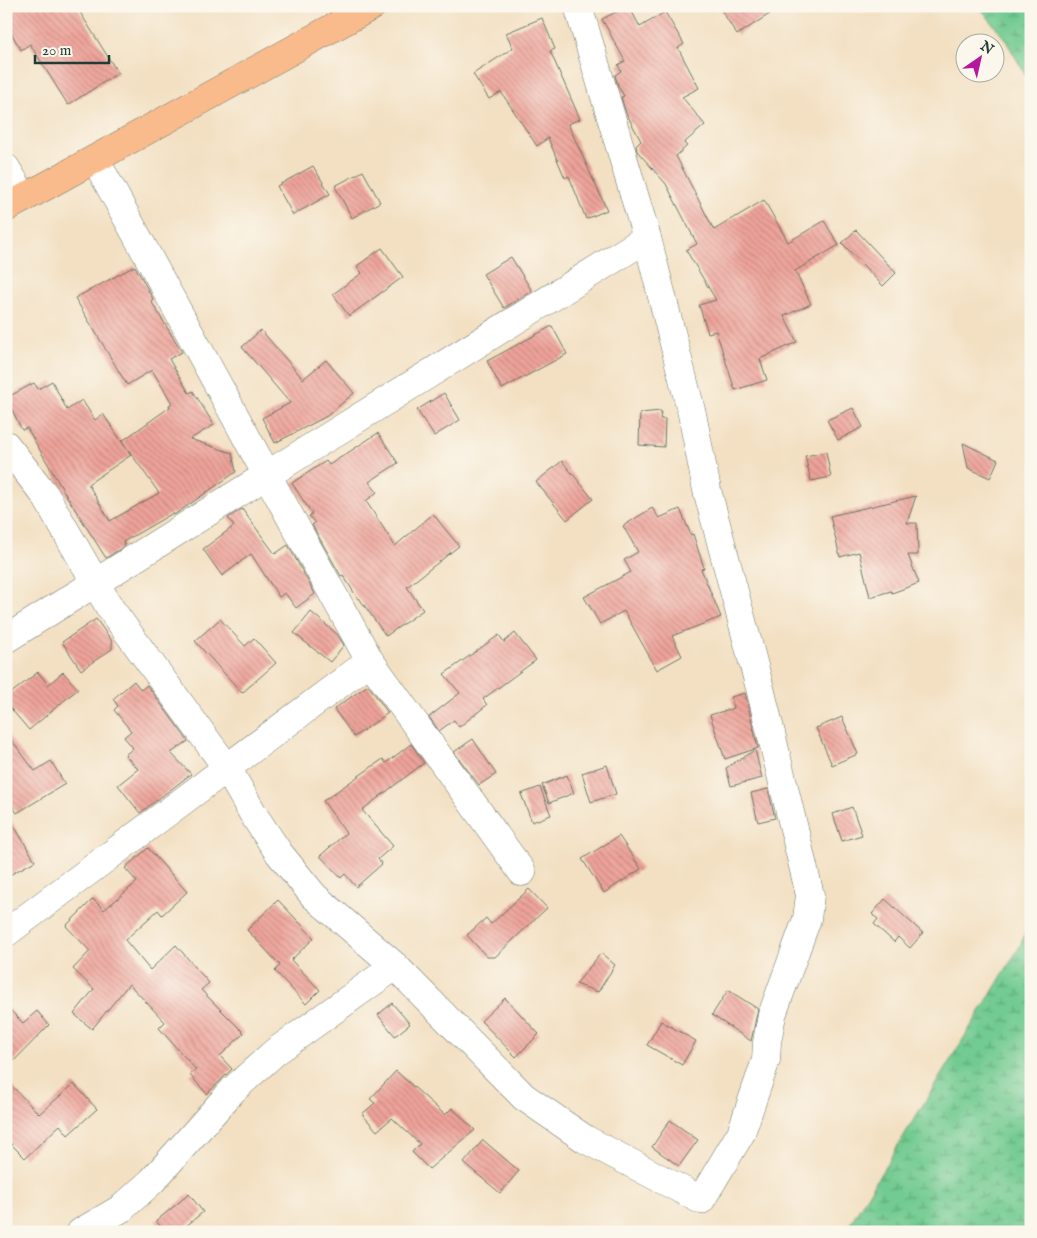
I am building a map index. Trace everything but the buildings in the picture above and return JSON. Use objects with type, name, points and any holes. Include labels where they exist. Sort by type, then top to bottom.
[{"type":"highway","points":[[15,203],[372,6]]},
{"type":"street","points":[[6,445],[46,495],[110,608],[227,768],[255,817],[279,853],[314,896],[395,966],[524,1096],[585,1140],[701,1200],[742,1133],[766,1060],[772,1015],[807,919],[810,896],[761,692],[707,490],[692,414],[647,238],[578,6]]},
{"type":"street","points":[[96,159],[370,661],[522,872]]},
{"type":"street","points":[[6,168],[15,203]]},
{"type":"street","points":[[6,639],[647,238]]},
{"type":"street","points":[[6,932],[370,661]]},
{"type":"street","points":[[81,1232],[122,1208],[152,1181],[232,1090],[275,1052],[395,966]]},
{"type":"green space","points":[[979,6],[1031,6],[1031,84],[1004,38],[1004,32],[999,32]]},
{"type":"green space","points":[[1031,920],[1031,1232],[845,1232],[1019,948]]}]
